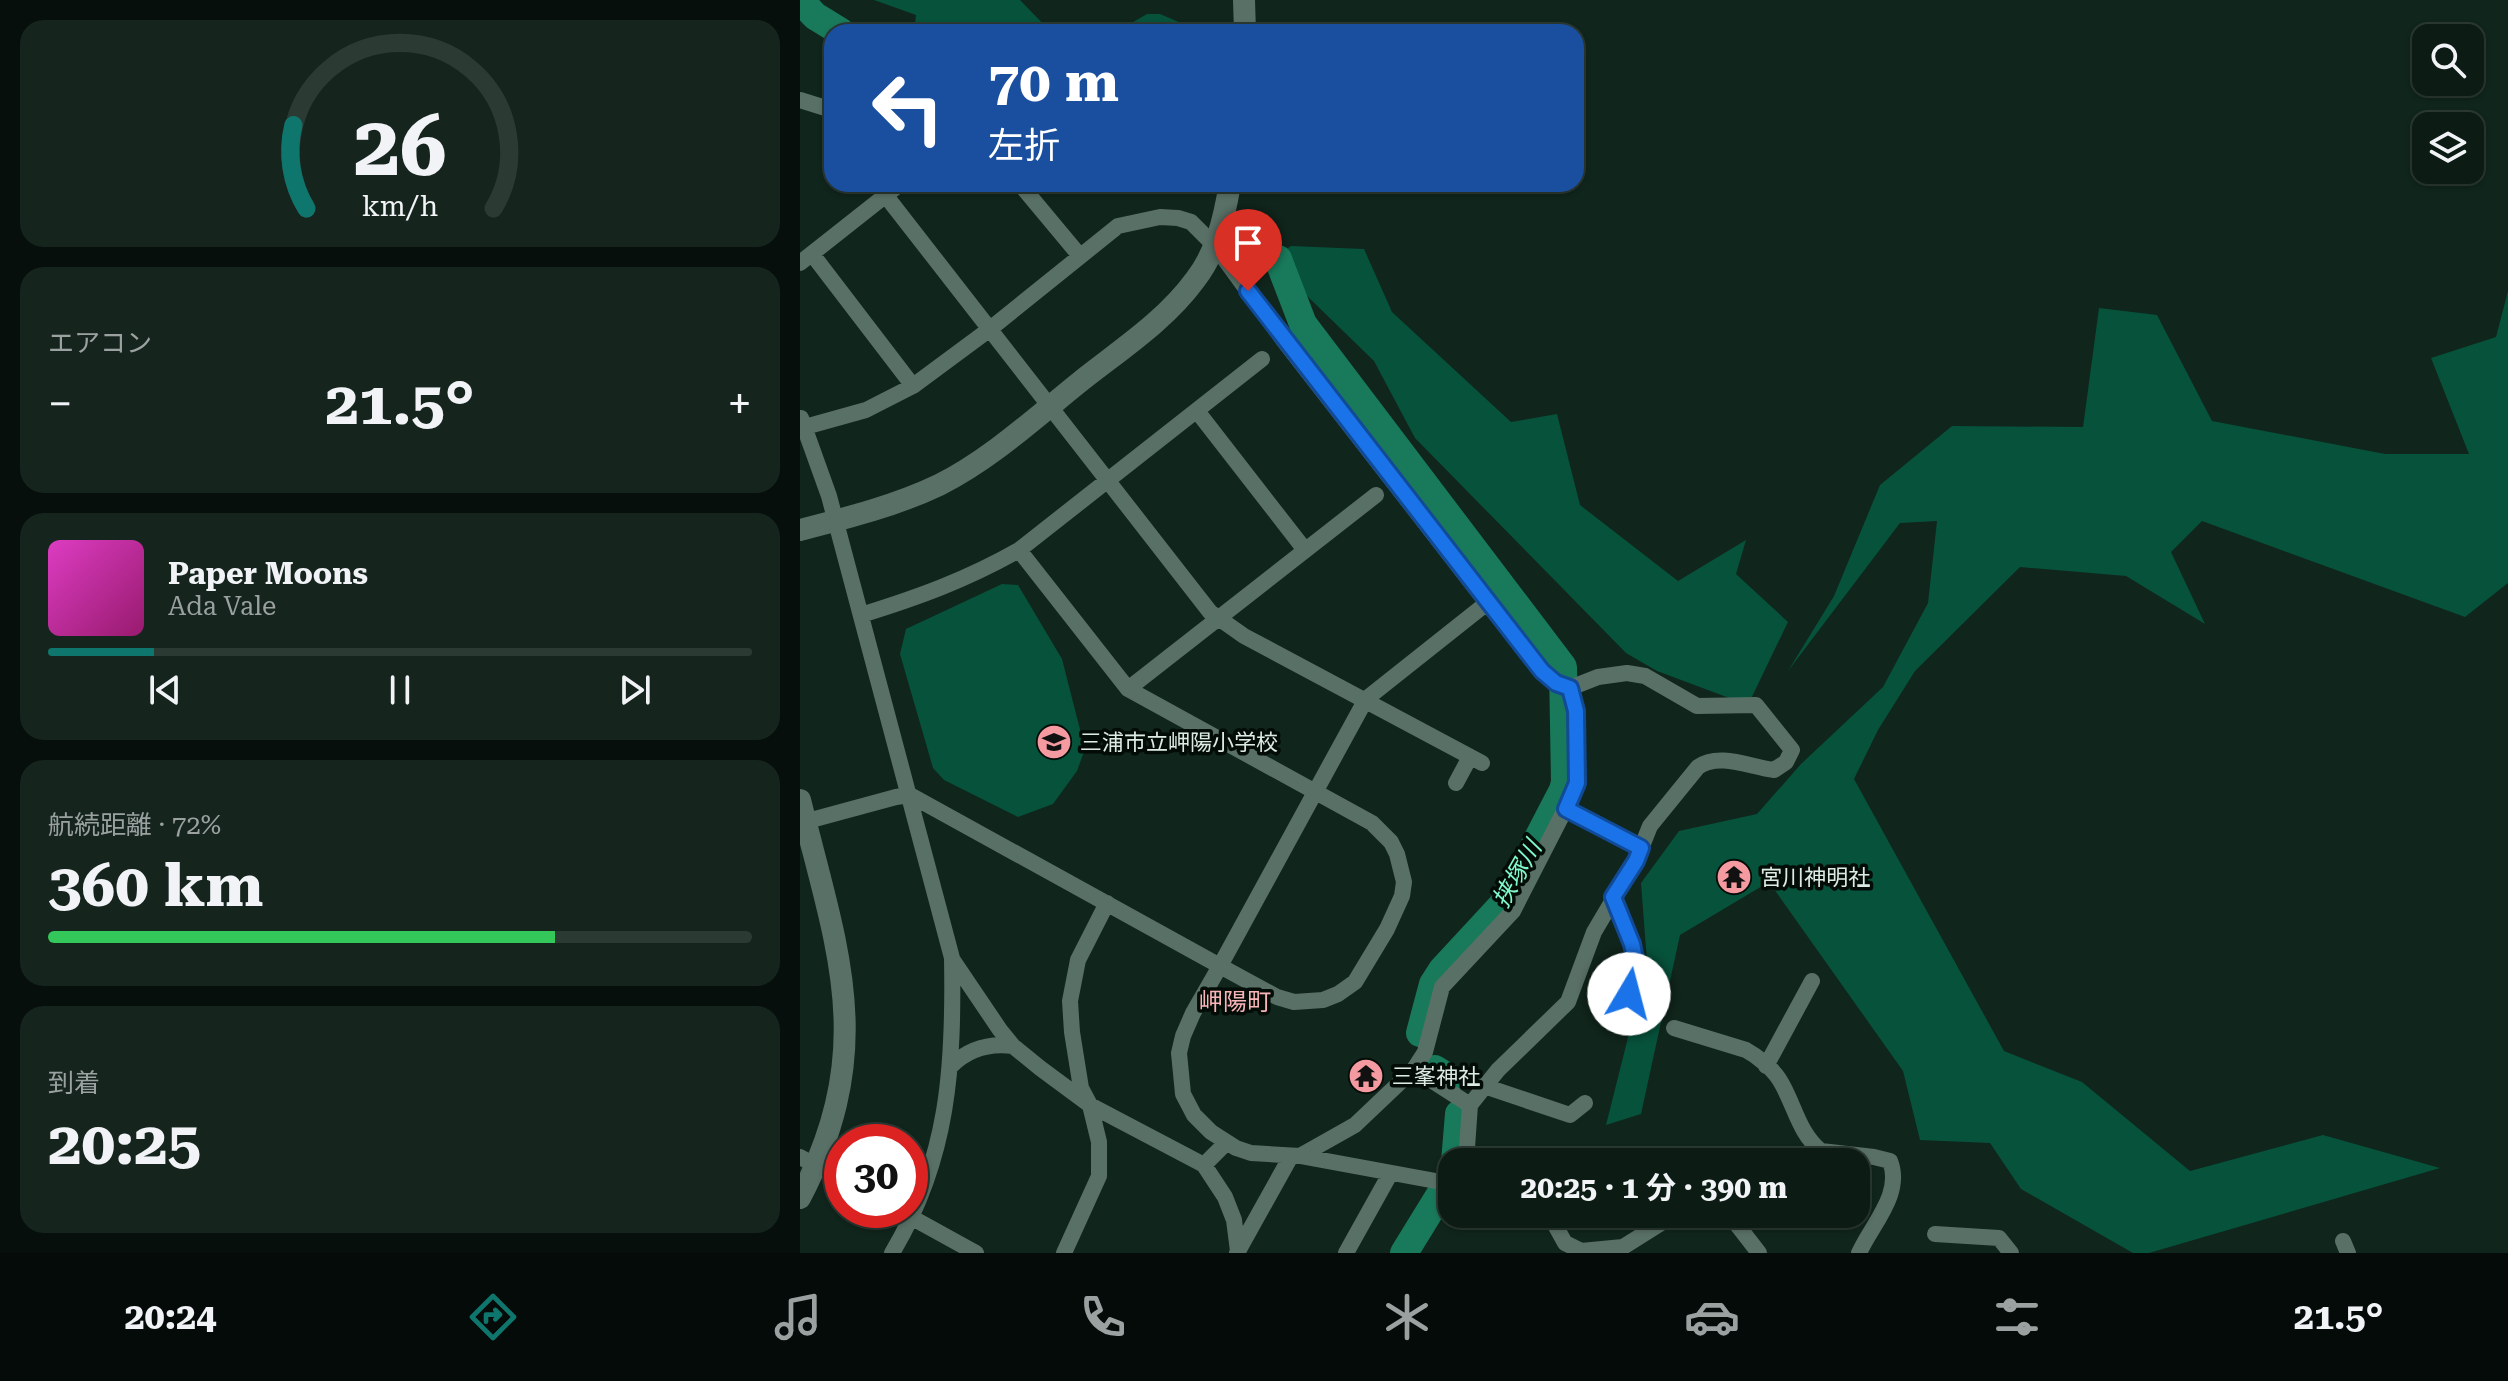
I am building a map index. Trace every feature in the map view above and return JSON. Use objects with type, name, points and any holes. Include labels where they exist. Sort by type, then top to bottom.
[{"type":"street","points":[[1244,0],[1245,24]]},
{"type":"street","points":[[800,100],[824,108]]},
{"type":"street","points":[[891,192],[806,258],[913,386]]},
{"type":"street","points":[[1027,192],[1080,256]]},
{"type":"street","points":[[800,530],[890,505],[942,483],[977,462],[1049,406],[1163,315],[1196,280],[1215,246],[1228,192]]},
{"type":"street","points":[[886,196],[1218,619],[1244,636],[1476,760],[1456,783]]},
{"type":"street","points":[[928,1162],[938,1139],[948,1096],[952,958],[835,520],[802,422],[866,410],[913,386],[990,329],[1118,226],[1160,217],[1178,218],[1191,222],[1215,246],[1487,603],[1542,671],[1565,686],[1576,711],[1577,783],[1566,809],[1513,911],[1442,987],[1425,1052],[1414,1069],[1355,1125],[1295,1156],[1238,1252]]},
{"type":"street","points":[[861,615],[934,592],[980,572],[1019,550],[1262,359]]},
{"type":"street","points":[[1197,411],[1305,550]]},
{"type":"street","points":[[1128,689],[1376,495]]},
{"type":"street","points":[[800,1198],[808,1162],[831,1128],[841,1082],[846,1035],[845,1000],[836,941],[802,815],[910,795],[1277,997],[1294,1002],[1323,1000],[1355,982],[1387,929],[1402,896],[1402,866],[1391,842],[1372,823],[1128,689],[1019,550]]},
{"type":"street","points":[[1438,1182],[1295,1156],[1251,1153],[1226,1143],[1194,1115],[1183,1094],[1179,1069],[1183,1036],[1366,699],[1487,603]]},
{"type":"street","points":[[1467,1148],[1470,1105],[1531,1036],[1568,1002],[1594,932],[1636,861],[1650,826],[1698,767],[1707,760],[1719,759],[1774,770],[1786,762],[1792,750],[1756,705],[1697,706],[1645,676],[1627,673],[1565,686]]},
{"type":"street","points":[[1566,809],[1641,848]]},
{"type":"street","points":[[1613,897],[1632,944],[1638,972],[1620,1017]]},
{"type":"street","points":[[1064,1253],[1092,1198],[1099,1176],[1099,1142],[1090,1105],[1081,1088],[1070,1001],[1078,960],[1107,903]]},
{"type":"street","points":[[952,958],[1013,1046],[1090,1105],[1204,1165],[1225,1197],[1234,1220],[1238,1252]]},
{"type":"street","points":[[1766,1066],[1812,981]]},
{"type":"street","points":[[1674,1028],[1746,1050],[1766,1066],[1779,1077],[1798,1120],[1814,1146],[1821,1151],[1890,1161],[1894,1185],[1859,1253]]},
{"type":"street","points":[[951,1066],[959,1058],[978,1049],[1013,1046]]},
{"type":"street","points":[[1414,1069],[1470,1105]]},
{"type":"street","points":[[1484,1086],[1570,1115],[1585,1103]]},
{"type":"street","points":[[1204,1165],[1226,1143]]},
{"type":"street","points":[[1346,1253],[1390,1174]]},
{"type":"street","points":[[928,1227],[976,1253]]},
{"type":"street","points":[[892,1253],[900,1228]]},
{"type":"street","points":[[1557,1228],[1565,1243],[1581,1251],[1623,1247],[1653,1228]]},
{"type":"street","points":[[1740,1228],[1759,1253]]},
{"type":"street","points":[[1935,1234],[1999,1238],[2011,1253]]},
{"type":"green space","points":[[874,0],[1020,0],[1043,24],[915,24],[916,15]]},
{"type":"green space","points":[[1147,14],[1160,14],[1181,24],[1130,24]]},
{"type":"green space","points":[[1291,246],[1364,249],[1392,312],[1511,422],[1557,414],[1580,505],[1678,581],[1746,540],[1736,574],[1788,622],[1748,705],[1657,671],[1626,653],[1415,438],[1374,361],[1270,260]]},
{"type":"green space","points":[[2508,291],[2508,583],[2465,617],[2202,521],[2171,552],[2205,624],[2126,576],[2020,567],[1915,671],[1878,730],[1854,779],[2004,1051],[2082,1082],[2190,1171],[2323,1135],[2440,1168],[2149,1253],[2133,1253],[2021,1189],[1990,1143],[1920,1140],[1903,1071],[1769,882],[1680,935],[1641,1114],[1606,1125],[1647,962],[1641,883],[1679,831],[1757,814],[1801,764],[1883,687],[1928,603],[1937,521],[1900,523],[1788,671],[1834,596],[1880,485],[1952,426],[2083,427],[2099,308],[2157,315],[2212,421],[2385,454],[2469,454],[2431,358],[2496,337]]},
{"type":"green space","points":[[1002,584],[1018,585],[1062,659],[1085,749],[1077,771],[1053,804],[1018,817],[944,780],[933,768],[900,654],[906,629]]},
{"type":"waterway","name":"挟塚川","points":[[800,0],[828,24]]},
{"type":"waterway","name":"挟塚川","points":[[1278,259],[1303,324],[1563,667],[1563,790],[1505,902],[1442,970],[1433,984],[1420,1033]]},
{"type":"waterway","name":"挟塚川","points":[[1435,1069],[1451,1079]]},
{"type":"waterway","name":"挟塚川","points":[[1456,1148],[1459,1114]]},
{"type":"waterway","name":"挟塚川","points":[[1404,1253],[1438,1198]]},
{"type":"place","name":"三浦市立岬陽小学校","points":[[1054,742]]},
{"type":"place","name":"宮川神明社","points":[[1734,877]]},
{"type":"place","name":"三峯神社","points":[[1366,1076]]},
{"type":"district","name":"岬陽町","points":[[1235,1002]]},
{"type":"route","points":[[1248,291],[1542,671],[1556,683],[1570,688],[1576,711],[1577,783],[1566,809],[1641,848],[1613,897],[1632,944],[1638,972],[1629,994]]}]
